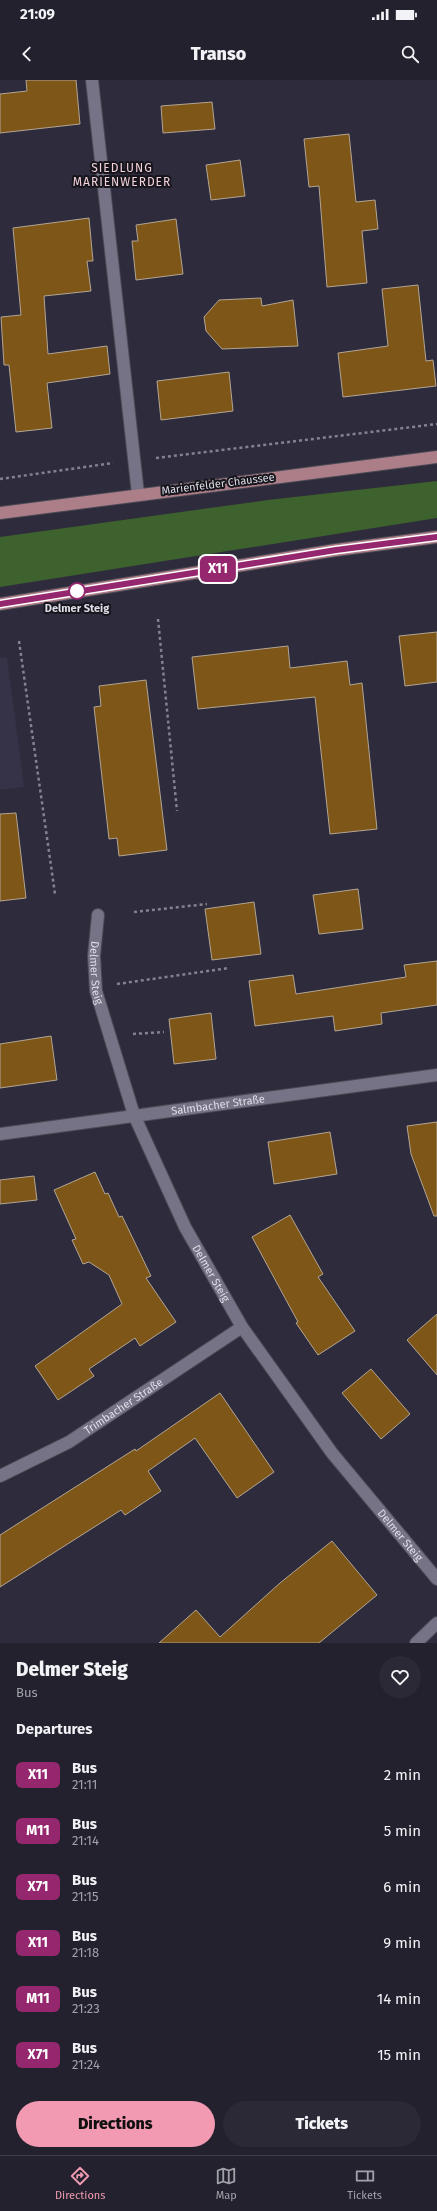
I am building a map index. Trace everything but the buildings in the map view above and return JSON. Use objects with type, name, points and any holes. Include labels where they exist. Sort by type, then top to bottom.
[{"type":"main road","name":"Marienfelder Chaussee","points":[[0,513],[138,494],[437,457]]},
{"type":"main road","points":[[0,604],[336,550],[437,537]]},
{"type":"street","points":[[92,80],[138,494]]},
{"type":"street","name":"Delmer Steig","points":[[98,915],[94,956],[96,991],[134,1115],[185,1227],[242,1328],[332,1453],[437,1579]]},
{"type":"street","name":"Salmbacher Straße","points":[[0,1134],[437,1075]]},
{"type":"street","name":"Trimbacher Straße","points":[[0,1476],[70,1442],[242,1328]]},
{"type":"street","points":[[416,1643],[437,1623]]},
{"type":"path","points":[[0,479],[134,460],[437,424]]},
{"type":"path","points":[[158,619],[177,811]]},
{"type":"path","points":[[19,641],[55,894]]},
{"type":"path","points":[[134,912],[207,904]]},
{"type":"path","points":[[114,984],[229,968]]},
{"type":"path","points":[[129,1034],[164,1032]]},
{"type":"shaded area","points":[[7,657],[24,787],[0,790],[0,658]]},
{"type":"green space","points":[[437,481],[437,518],[0,587],[0,537],[268,500]]},
{"type":"bus line","name":"X11","points":[[0,604],[11,601],[336,550],[437,537]]},
{"type":"place","name":"Delmer Steig","points":[[77,591]]},
{"type":"district","name":"SIEDLUNG MARIENWERDER","points":[[122,175]]}]
